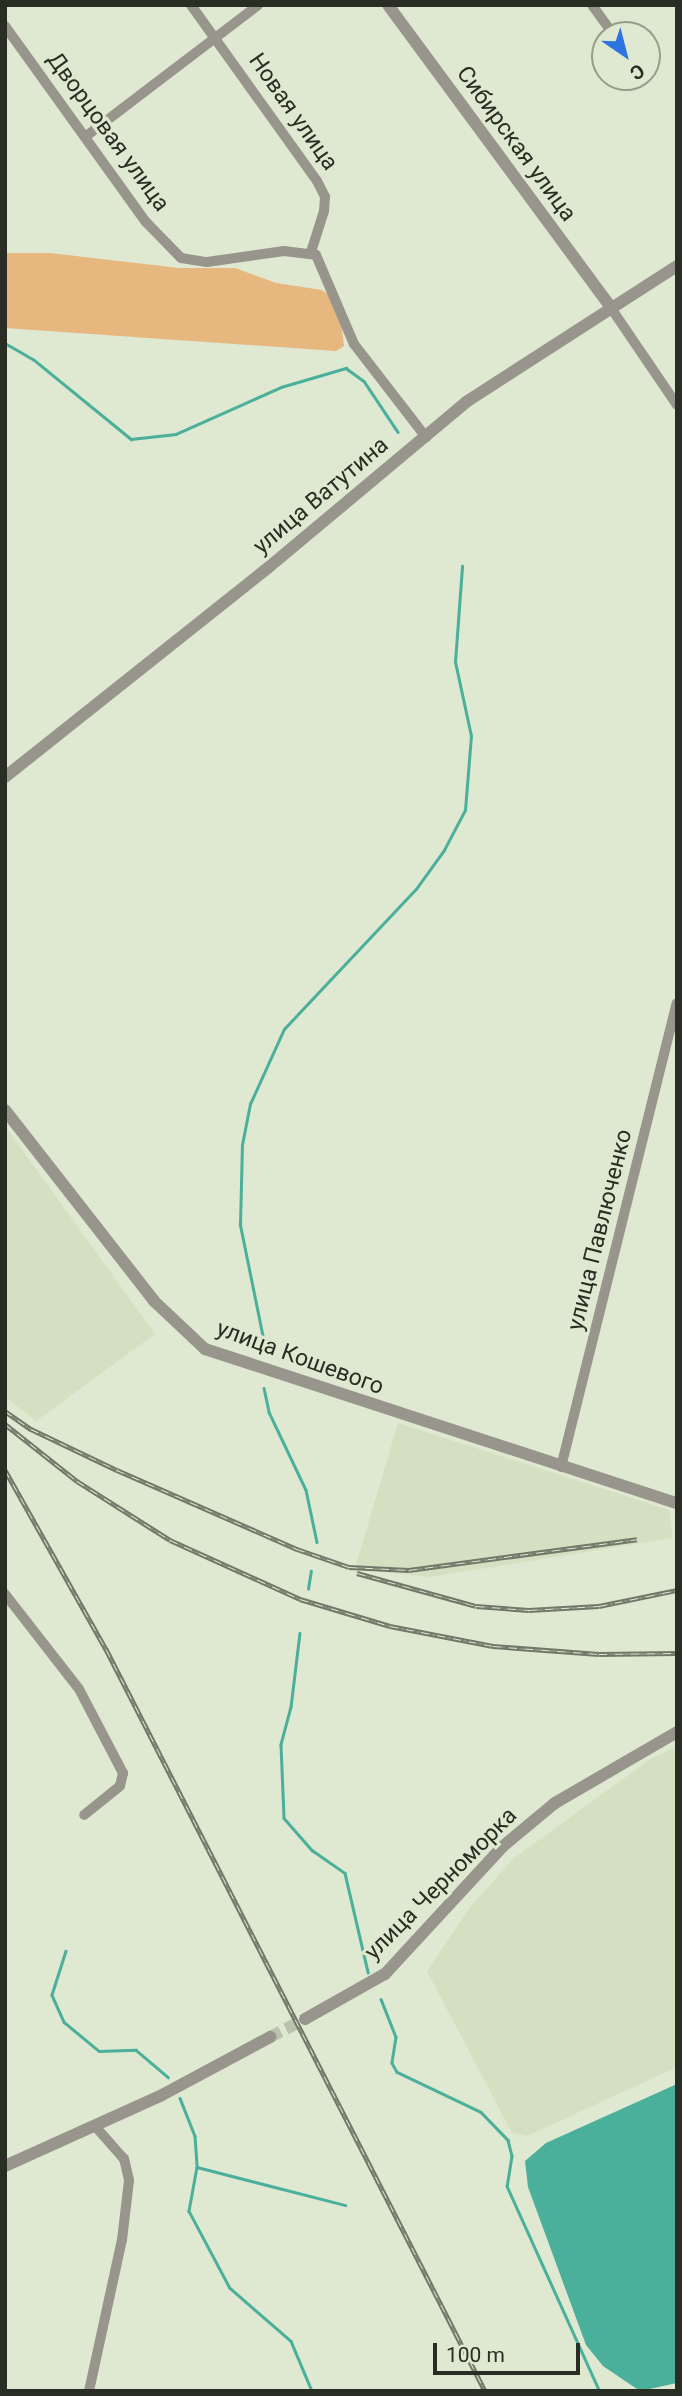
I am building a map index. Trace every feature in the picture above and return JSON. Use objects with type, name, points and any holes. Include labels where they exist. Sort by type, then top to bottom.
[{"type":"street","name":"Новая улица","points":[[191,5],[325,197],[311,252]]},
{"type":"street","points":[[85,137],[216,40],[258,5]]},
{"type":"street","name":"Сибирская улица","points":[[388,5],[611,308]]},
{"type":"street","points":[[592,5],[604,21]]},
{"type":"street","name":"Дворцовая улица","points":[[5,26],[146,222],[181,258],[207,262],[311,252]]},
{"type":"street","points":[[311,252],[330,279],[354,344],[426,437]]},
{"type":"street","name":"улица Ватутина","points":[[5,777],[466,402],[677,267]]},
{"type":"street","points":[[611,308],[677,405]]},
{"type":"street","name":"улица Павлюченко","points":[[561,1467],[677,1003]]},
{"type":"street","name":"улица Кошевого","points":[[5,1110],[154,1301],[205,1349],[677,1503]]},
{"type":"street","points":[[5,1594],[79,1689],[123,1773],[120,1786],[84,1815]]},
{"type":"street","name":"улица Черноморка","points":[[305,2019],[385,1974],[502,1847],[555,1802],[677,1732]]},
{"type":"street","points":[[5,2166],[95,2126],[270,2037]]},
{"type":"street","points":[[89,2391],[122,2240],[129,2180],[124,2159],[95,2126]]},
{"type":"shaded area","points":[[5,253],[50,253],[179,268],[235,268],[276,283],[322,290],[328,294],[341,322],[344,346],[336,351],[5,328]]},
{"type":"shaded area","points":[[5,1126],[155,1334],[36,1421],[5,1397]]},
{"type":"shaded area","points":[[398,1423],[669,1510],[673,1538],[430,1577],[355,1569]]},
{"type":"shaded area","points":[[677,1746],[677,2067],[527,2136],[512,2133],[427,1971],[471,1906],[514,1858],[649,1760]]},
{"type":"water","points":[[677,2084],[677,2383],[640,2391],[603,2366],[586,2345],[528,2187],[525,2161],[546,2143]]},
{"type":"waterway","points":[[5,343],[33,359],[131,439],[176,434],[281,387],[346,368],[364,381],[398,432]]},
{"type":"waterway","points":[[265,1348],[240,1225],[242,1145],[250,1104],[284,1029],[416,889],[444,850],[465,810],[471,736],[455,662],[462,566]]},
{"type":"waterway","points":[[264,1388],[269,1412],[306,1490],[317,1542]]},
{"type":"waterway","points":[[308,1589],[311,1571]]},
{"type":"waterway","points":[[300,1633],[291,1707],[281,1745],[284,1818],[312,1850],[345,1873],[368,1972]]},
{"type":"waterway","points":[[66,1951],[52,1995],[64,2022],[99,2051],[136,2050],[168,2077]]},
{"type":"waterway","points":[[381,1999],[396,2037],[392,2063],[397,2072],[481,2112],[508,2140],[512,2156],[507,2186],[598,2388]]},
{"type":"waterway","points":[[180,2098],[195,2136],[197,2167],[189,2211],[230,2288],[291,2341],[312,2391]]},
{"type":"waterway","points":[[197,2167],[345,2205]]},
{"type":"tunnel","points":[[270,2037],[305,2019]]},
{"type":"railway","points":[[5,1411],[31,1429],[117,1470],[297,1549],[349,1567],[409,1570],[637,1539]]},
{"type":"railway","points":[[5,1424],[77,1481],[170,1540],[300,1599],[390,1626],[493,1646],[599,1654],[677,1653]]},
{"type":"railway","points":[[5,1470],[106,1649],[485,2391]]},
{"type":"railway","points":[[357,1573],[476,1606],[529,1610],[599,1606],[677,1590]]}]
